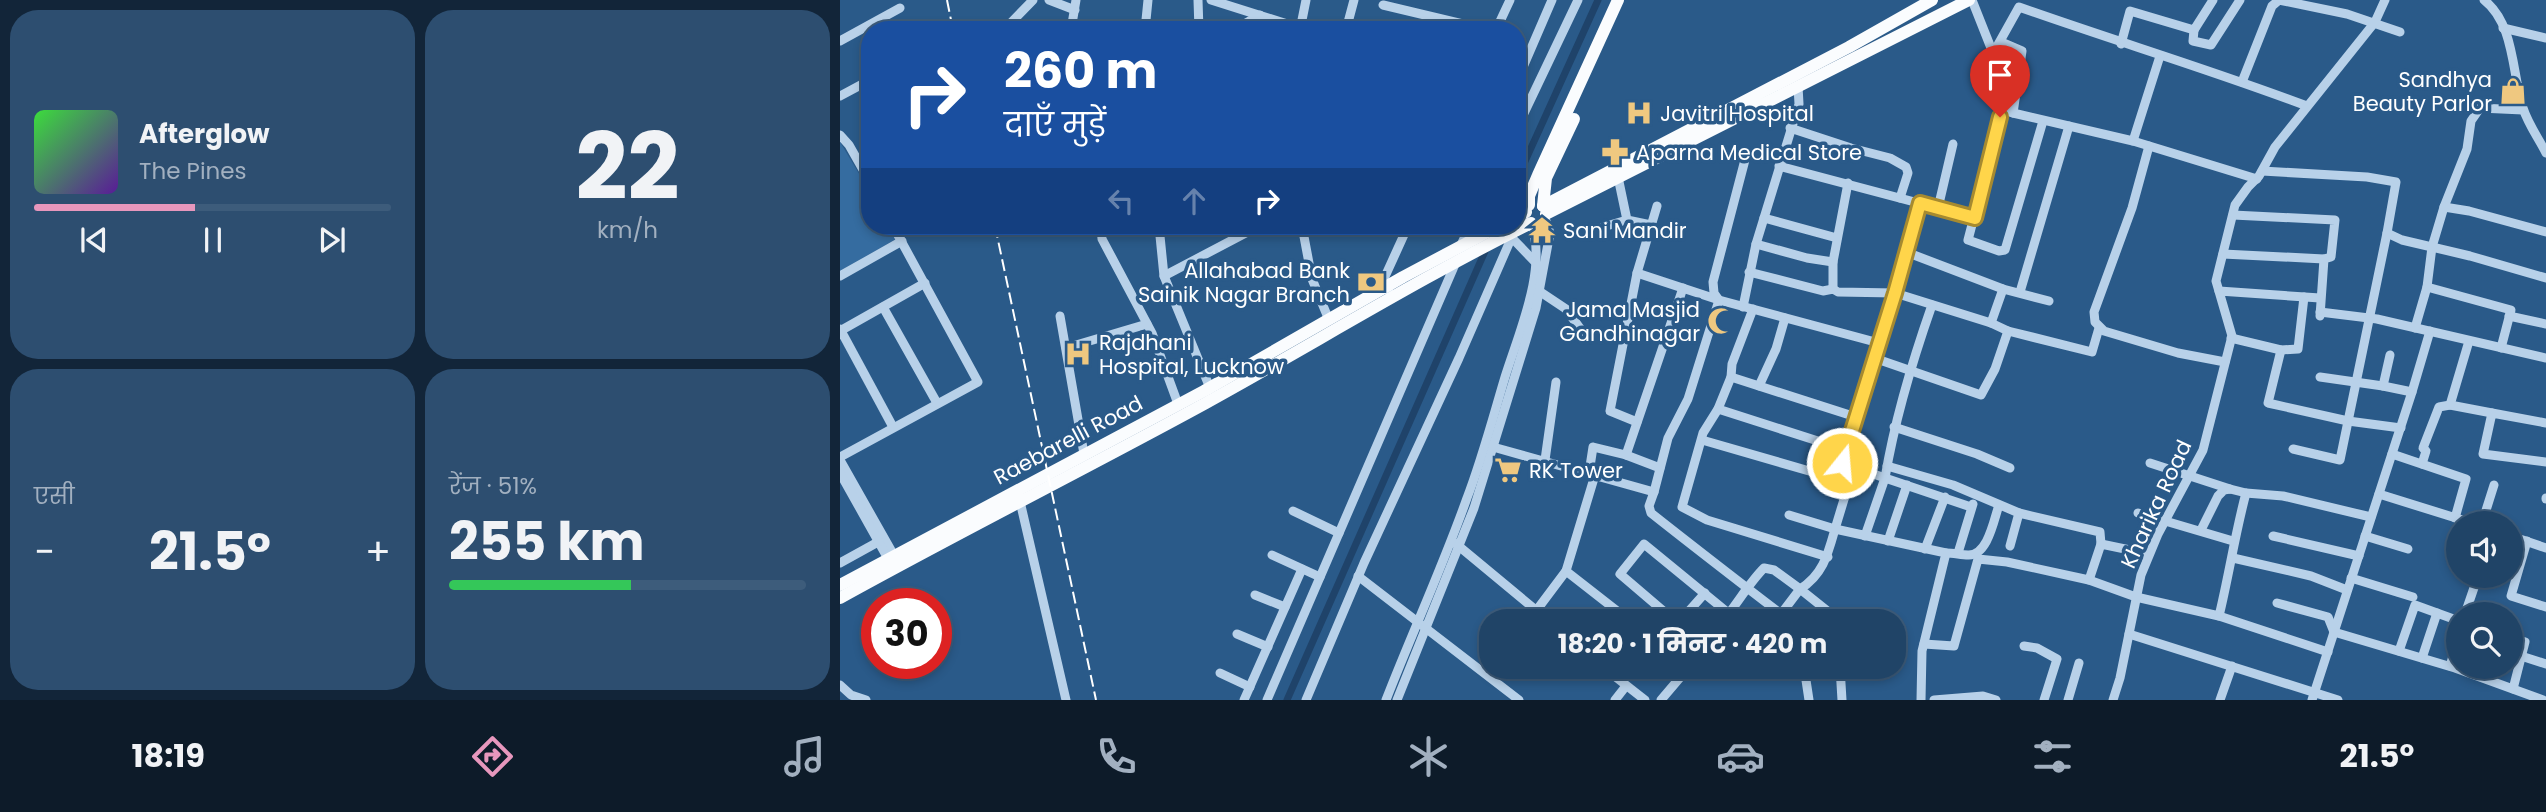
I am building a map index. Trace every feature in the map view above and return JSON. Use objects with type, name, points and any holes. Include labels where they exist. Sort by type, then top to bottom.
[{"type":"main road","points":[[1526,214],[1529,196],[1538,175],[1618,0]]},
{"type":"main road","points":[[1526,214],[1539,223],[1545,213],[1546,178],[1626,0]]},
{"type":"main road","points":[[1545,213],[1932,0]]},
{"type":"main road","points":[[1545,213],[1970,0]]},
{"type":"main road","points":[[1526,214],[1537,203],[1545,213]]},
{"type":"main road","points":[[1018,495],[1204,404],[1479,235]]},
{"type":"main road","points":[[1390,292],[1456,262],[1505,235]]},
{"type":"main road","name":"Raebarelli Road","points":[[840,585],[894,562],[1329,320],[1390,292]]},
{"type":"main road","points":[[840,598],[894,562]]},
{"type":"street","points":[[1013,21],[1033,0]]},
{"type":"street","points":[[1049,0],[1075,5]]},
{"type":"street","points":[[1146,21],[1148,0]]},
{"type":"street","points":[[1198,0],[1199,21]]},
{"type":"street","points":[[1211,0],[1277,21]]},
{"type":"street","points":[[1302,21],[1306,0]]},
{"type":"street","points":[[1348,21],[1354,0]]},
{"type":"street","points":[[1500,21],[1510,0]]},
{"type":"street","points":[[1526,60],[1552,0]]},
{"type":"street","points":[[1526,109],[1578,0]]},
{"type":"street","points":[[1970,0],[1991,48],[1997,49],[2017,4],[2121,44],[2242,82],[2307,106]]},
{"type":"street","points":[[2213,0],[2194,30],[2193,41],[2211,46],[2240,0]]},
{"type":"street","points":[[2242,82],[2275,2],[2284,0],[2318,4],[2400,32]]},
{"type":"street","name":"Kharika Road","points":[[2113,700],[2141,575],[2165,520],[2203,450],[2231,338],[2216,281],[2233,215],[2241,196],[2259,175],[2275,147],[2375,22],[2385,0]]},
{"type":"street","points":[[2484,0],[2499,16],[2524,110],[2546,153]]},
{"type":"street","points":[[1383,5],[1450,21]]},
{"type":"street","points":[[876,21],[900,8]]},
{"type":"street","points":[[2121,44],[2130,10],[2194,30]]},
{"type":"street","points":[[1250,21],[1260,15]]},
{"type":"street","points":[[2503,28],[2546,38]]},
{"type":"street","points":[[840,41],[861,29]]},
{"type":"street","points":[[2001,42],[2022,51],[2013,113]]},
{"type":"street","points":[[2133,141],[2161,56]]},
{"type":"street","points":[[840,96],[861,85]]},
{"type":"street","points":[[1798,86],[1799,104],[1749,272],[1748,308],[1732,364],[1731,377],[1709,421],[1682,507],[1707,520],[1828,557]]},
{"type":"street","points":[[2415,328],[2427,287],[2432,247],[2444,207],[2467,149],[2471,121],[2480,108],[2524,110]]},
{"type":"street","points":[[2043,121],[2005,250],[1999,251],[1968,240],[2000,117],[2005,111],[2133,141],[2259,175],[2367,177],[2396,182],[2358,382],[2340,460],[2293,449]]},
{"type":"street","points":[[2020,292],[2069,126]]},
{"type":"street","points":[[1790,128],[1890,158],[1906,167],[1908,173],[1900,198]]},
{"type":"street","points":[[840,135],[861,166]]},
{"type":"street","points":[[1938,208],[1953,144]]},
{"type":"street","points":[[2149,146],[2132,208],[2094,312],[2095,322],[2099,328],[2178,353],[2225,362]]},
{"type":"street","points":[[1719,300],[1714,293],[1713,282],[1746,156]]},
{"type":"street","points":[[1779,166],[1975,218]]},
{"type":"street","points":[[1618,177],[1627,220]]},
{"type":"street","points":[[1833,289],[1833,262],[1848,183]]},
{"type":"street","points":[[1837,479],[1920,203]]},
{"type":"street","points":[[1637,422],[1610,411],[1637,273],[1657,206]]},
{"type":"street","points":[[2444,207],[2546,232]]},
{"type":"street","points":[[1397,700],[1474,508],[1493,447],[1539,291],[1550,233],[1545,213]]},
{"type":"street","points":[[1386,700],[1468,498],[1521,326],[1536,263],[1537,238],[1526,214]]},
{"type":"street","points":[[2223,254],[2324,259],[2331,257],[2335,220],[2233,215]]},
{"type":"street","points":[[1764,218],[1837,238]]},
{"type":"street","points":[[1602,227],[1627,220],[1651,225]]},
{"type":"street","points":[[2387,233],[2402,240],[2546,278]]},
{"type":"street","points":[[894,562],[840,458],[978,382],[898,235]]},
{"type":"street","points":[[1102,235],[1147,324],[1178,404]]},
{"type":"street","points":[[1160,235],[1164,276],[1210,388]]},
{"type":"street","points":[[1304,235],[1312,279],[1329,320]]},
{"type":"street","points":[[1390,292],[1383,281],[1403,235]]},
{"type":"street","points":[[1461,245],[1466,235]]},
{"type":"street","points":[[1306,700],[1507,235]]},
{"type":"street","points":[[1508,235],[1536,263]]},
{"type":"street","points":[[1164,276],[1239,236]]},
{"type":"street","points":[[840,276],[902,241]]},
{"type":"street","points":[[1756,244],[1833,262]]},
{"type":"street","points":[[1906,252],[2003,289],[2049,302]]},
{"type":"street","points":[[2324,259],[2320,315],[2370,318],[2546,358]]},
{"type":"street","points":[[1266,700],[1456,262]]},
{"type":"street","points":[[1749,272],[1823,291],[1833,289],[1838,292],[1895,293],[1991,323],[2008,331],[2092,352],[2099,328]]},
{"type":"street","points":[[1637,273],[1719,300],[1879,344]]},
{"type":"street","points":[[893,427],[840,330],[925,284]]},
{"type":"street","points":[[2427,287],[2511,310],[2501,348]]},
{"type":"street","points":[[1626,455],[1683,288]]},
{"type":"street","points":[[1991,323],[2003,289]]},
{"type":"street","points":[[1539,291],[1566,309],[1587,338]]},
{"type":"street","points":[[2219,291],[2320,298]]},
{"type":"street","points":[[2231,338],[2281,350],[2298,349],[2304,297]]},
{"type":"street","points":[[1719,300],[1688,400],[1668,438],[1649,506],[1651,513],[1774,609]]},
{"type":"street","points":[[1865,536],[1885,478],[1894,427],[1904,398],[1909,370],[1933,305]]},
{"type":"street","points":[[883,307],[937,403]]},
{"type":"street","points":[[1060,316],[1084,454]]},
{"type":"street","points":[[2510,316],[2546,324]]},
{"type":"street","points":[[1759,386],[1776,349],[1785,318]]},
{"type":"street","points":[[1066,348],[1147,324]]},
{"type":"street","points":[[1874,358],[1981,395],[1995,369],[2008,331]]},
{"type":"street","points":[[2314,696],[2413,392],[2430,331]]},
{"type":"street","points":[[2449,405],[2469,341]]},
{"type":"street","points":[[2281,350],[2268,403],[2348,421],[2401,428]]},
{"type":"street","points":[[2384,386],[2390,355]]},
{"type":"street","points":[[1731,377],[1856,416]]},
{"type":"street","points":[[2320,377],[2413,392]]},
{"type":"street","points":[[1545,460],[1556,382]]},
{"type":"street","points":[[2421,464],[2426,451],[2423,448],[2438,407],[2449,405],[2546,423]]},
{"type":"street","points":[[1717,409],[1846,450]]},
{"type":"street","points":[[2492,413],[2483,454],[2546,462]]},
{"type":"street","points":[[1894,427],[1978,454],[2010,468]]},
{"type":"street","points":[[1702,440],[1849,483],[1828,557],[1814,581],[1800,589],[1790,609]]},
{"type":"street","points":[[1493,447],[1654,492]]},
{"type":"street","points":[[1538,609],[1566,571],[1592,474],[1593,447],[1626,455],[1660,468]]},
{"type":"street","points":[[2392,454],[2466,479],[2457,511]]},
{"type":"street","points":[[1842,463],[1971,507]]},
{"type":"street","points":[[2150,463],[2246,493],[2283,496],[2371,517]]},
{"type":"street","points":[[1887,466],[1953,485],[2019,513],[2100,532],[2101,544],[2089,580]]},
{"type":"street","points":[[840,474],[843,487],[894,562]]},
{"type":"street","points":[[1888,541],[1907,485]]},
{"type":"street","points":[[2486,511],[2494,485]]},
{"type":"street","points":[[2201,530],[2218,496],[2224,490],[2230,489]]},
{"type":"street","points":[[2219,616],[2233,558],[2233,541],[2246,493]]},
{"type":"street","points":[[2379,494],[2446,515]]},
{"type":"street","points":[[1018,495],[1066,700]]},
{"type":"street","points":[[1925,549],[1945,496]]},
{"type":"street","points":[[1958,553],[1971,507],[1977,496]]},
{"type":"street","points":[[1789,515],[1865,536],[1946,554],[1968,555],[1979,552],[1984,545],[1998,505]]},
{"type":"street","points":[[1293,511],[1339,533]]},
{"type":"street","points":[[2010,546],[2019,513]]},
{"type":"street","points":[[2138,513],[2233,541]]},
{"type":"street","points":[[2273,536],[2359,556]]},
{"type":"street","points":[[2365,536],[2408,549]]},
{"type":"street","points":[[1451,540],[1534,609]]},
{"type":"street","points":[[2523,540],[2546,548]]},
{"type":"street","points":[[2527,541],[2511,596],[2546,607]]},
{"type":"street","points":[[840,563],[878,542]]},
{"type":"street","points":[[1661,609],[1619,574],[1644,544],[1705,593],[1720,609]]},
{"type":"street","points":[[2101,544],[2150,554]]},
{"type":"street","points":[[1921,700],[1924,644],[1946,554]]},
{"type":"street","points":[[1272,555],[1320,578]]},
{"type":"street","points":[[2233,558],[2311,576],[2347,590]]},
{"type":"street","points":[[1924,644],[1954,646],[1978,559],[2007,562],[2089,580],[2136,597],[2219,616],[2328,652]]},
{"type":"street","points":[[1733,609],[1760,571],[1767,567],[1825,609]]},
{"type":"street","points":[[1244,700],[1302,569]]},
{"type":"street","points":[[1566,571],[1615,609]]},
{"type":"street","points":[[1358,576],[1519,700]]},
{"type":"street","points":[[2351,578],[2413,597]]},
{"type":"street","points":[[1691,609],[1705,593]]},
{"type":"street","points":[[1255,594],[1285,607]]},
{"type":"street","points":[[2277,603],[2328,617],[2334,632]]},
{"type":"street","points":[[2399,651],[2415,605],[2446,616]]},
{"type":"street","points":[[2422,658],[2437,613]]},
{"type":"street","points":[[2334,632],[2446,665]]},
{"type":"street","points":[[1237,634],[1268,647]]},
{"type":"street","points":[[2129,634],[2232,666],[2314,696],[2338,700]]},
{"type":"street","points":[[2024,646],[2037,648],[2057,659],[2044,700]]},
{"type":"street","points":[[2523,657],[2546,664]]},
{"type":"street","points":[[2068,700],[2079,663]]},
{"type":"street","points":[[2220,700],[2232,666]]},
{"type":"street","points":[[1220,673],[1250,687]]},
{"type":"street","points":[[1618,679],[1645,700]]},
{"type":"street","points":[[1661,700],[1679,679]]},
{"type":"street","points":[[1806,679],[1809,700]]},
{"type":"street","points":[[1841,679],[1842,700]]},
{"type":"street","points":[[2492,679],[2543,700]]},
{"type":"street","points":[[2513,689],[2515,679]]},
{"type":"street","points":[[840,685],[851,695],[866,700]]},
{"type":"street","points":[[1615,700],[1626,686]]},
{"type":"street","points":[[1934,700],[1983,696],[1996,700]]},
{"type":"shaded area","points":[[840,142],[861,177],[861,235],[894,235],[896,239],[840,271]]},
{"type":"waterway","points":[[1526,159],[1598,0]]},
{"type":"waterway","points":[[1287,700],[1486,249]]},
{"type":"railway","points":[[947,0],[951,21]]},
{"type":"railway","points":[[997,235],[1096,700]]},
{"type":"place","name":"Sandhya Beauty Parlor","points":[[2513,91]]},
{"type":"place","name":"Javitri Hospital","points":[[1639,113]]},
{"type":"place","name":"Aparna Medical Store","points":[[1615,152]]},
{"type":"place","name":"Sani Mandir","points":[[1542,230]]},
{"type":"place","name":"Allahabad Bank Sainik Nagar Branch","points":[[1371,282]]},
{"type":"place","name":"Jama Masjid Gandhinagar","points":[[1721,321]]},
{"type":"place","name":"Rajdhani Hospital, Lucknow","points":[[1078,354]]},
{"type":"place","name":"RK Tower","points":[[1508,470]]},
{"type":"route","points":[[1842,463],[1920,203],[1975,218],[2000,117]]}]
